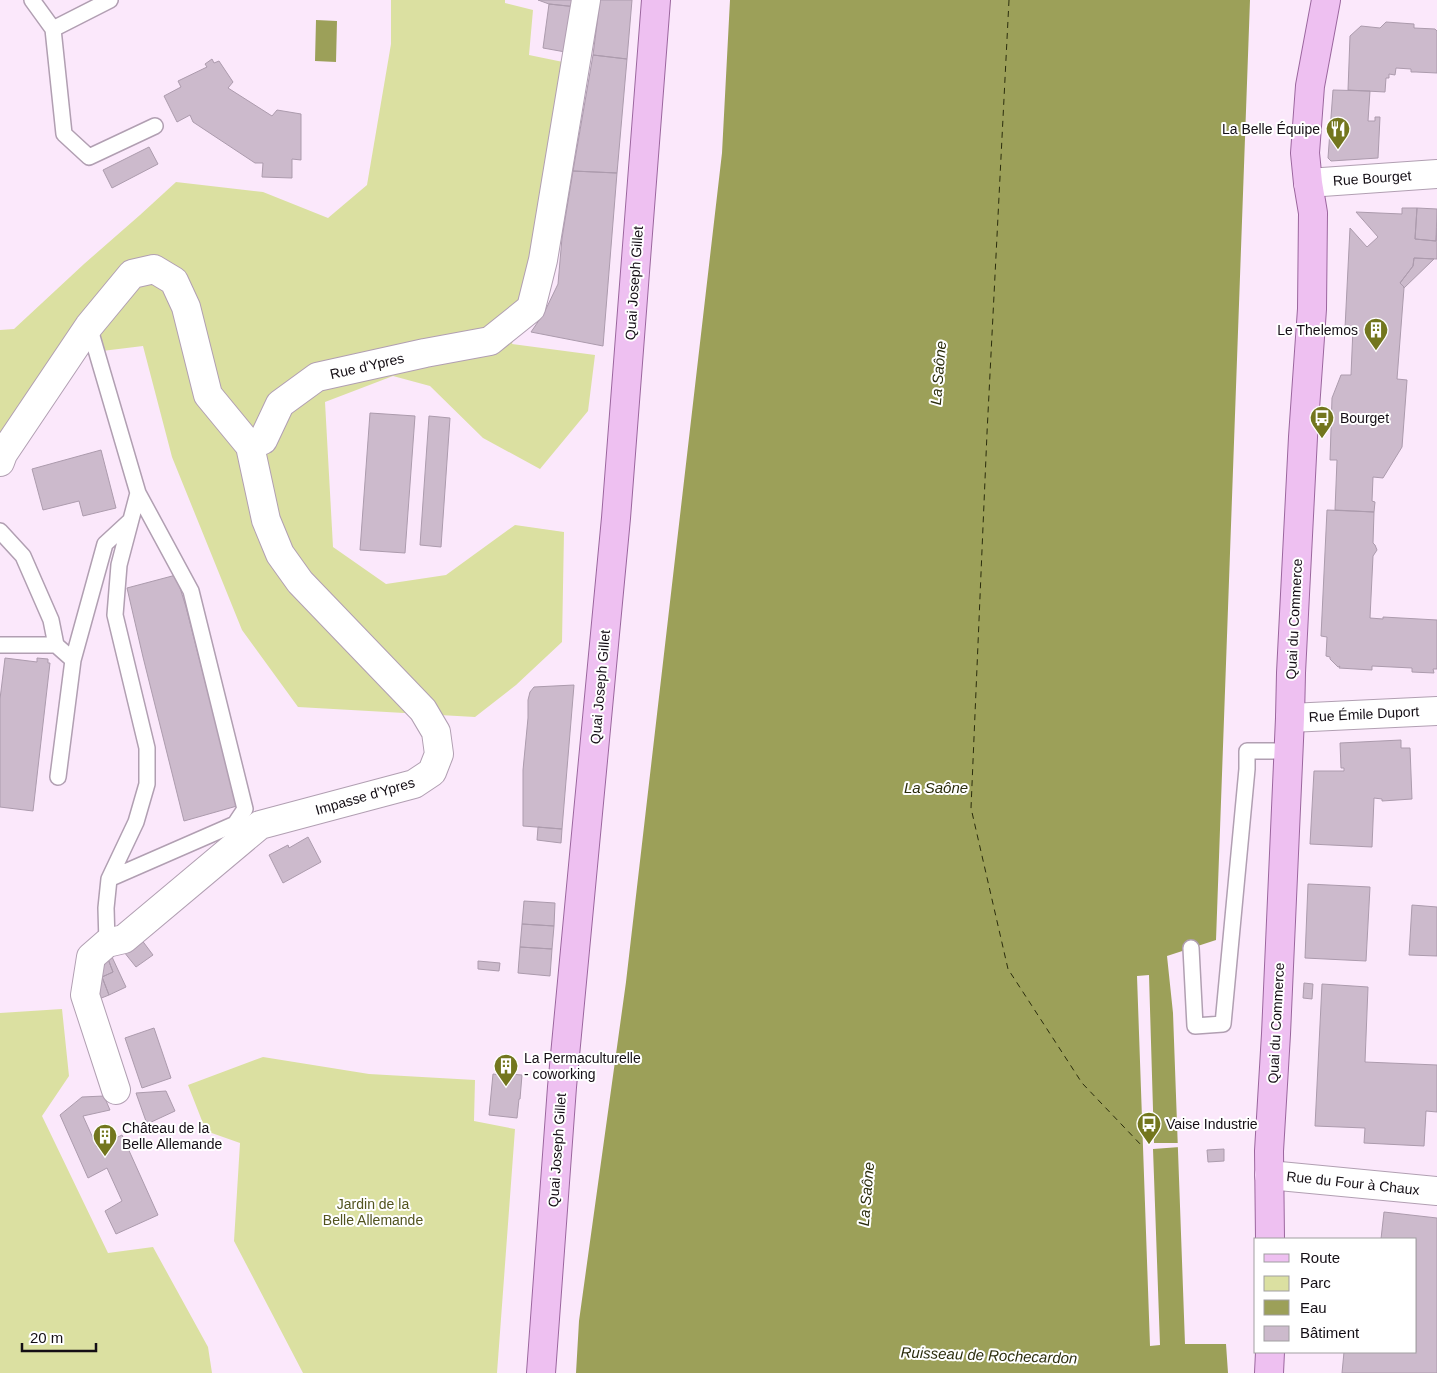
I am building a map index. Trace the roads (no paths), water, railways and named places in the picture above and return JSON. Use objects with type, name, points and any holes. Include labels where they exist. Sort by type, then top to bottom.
[{"type":"main road","name":"Quai Joseph Gillet","points":[[541,1373],[562,1087],[616,518],[656,0]]},
{"type":"main road","name":"Quai du Commerce","points":[[1270,1238],[1269,1151],[1303,437],[1312,309],[1313,213],[1305,153],[1310,86],[1326,0]]},
{"type":"main road","points":[[1269,1373],[1270,1353]]},
{"type":"street","name":"Rue d'Ypres","points":[[250,446],[263,440],[280,404],[317,377],[424,353],[490,342],[531,308],[543,260],[586,0]]},
{"type":"street","name":"Rue Bourget","points":[[1308,183],[1437,174]]},
{"type":"street","points":[[0,462],[3,454],[89,326],[132,274],[154,269],[174,281],[186,307],[208,395],[250,446]]},
{"type":"street","name":"Impasse d'Ypres","points":[[116,1090],[85,995],[91,957],[107,943],[124,940],[260,825],[414,784],[432,772],[439,754],[436,732],[423,710],[300,582],[280,554],[266,520],[250,446]]},
{"type":"street","name":"Rue Émile Duport","points":[[1290,718],[1437,711]]},
{"type":"street","name":"Rue du Four à Chaux","points":[[1269,1175],[1437,1191]]},
{"type":"lane","points":[[32,0],[53,29],[64,134],[89,157],[155,126]]},
{"type":"lane","points":[[53,29],[110,0]]},
{"type":"lane","points":[[89,326],[138,493],[191,591],[245,809],[235,824],[109,879]]},
{"type":"lane","points":[[107,943],[106,908],[109,879],[136,822],[146,784],[147,748],[115,615],[119,565],[138,493]]},
{"type":"lane","points":[[58,777],[73,660],[105,544],[131,520]]},
{"type":"lane","points":[[0,531],[23,556],[51,620],[56,645],[73,660]]},
{"type":"lane","points":[[0,645],[56,645]]},
{"type":"lane","points":[[1191,948],[1196,1026],[1223,1024],[1247,769],[1247,751],[1288,751]]},
{"type":"water","name":"La Saône","points":[[730,0],[1250,0],[1216,940],[1167,956],[1173,1013],[1185,1344],[1226,1344],[1228,1373],[576,1373],[579,1321],[626,982],[722,153]]},
{"type":"water","points":[[316,20],[337,21],[336,62],[315,61]]},
{"type":"place","name":"La Belle Équipe","points":[[1338,150]]},
{"type":"place","name":"Le Thelemos","points":[[1376,351]]},
{"type":"place","name":"Bourget","points":[[1322,439]]},
{"type":"place","name":"La Permaculturelle - coworking","points":[[506,1087]]},
{"type":"place","name":"Vaise Industrie","points":[[1149,1145]]},
{"type":"place","name":"Château de la Belle Allemande","points":[[105,1157]]},
{"type":"park label","name":"Jardin de la Belle Allemande","points":[[373,1212]]},
{"type":"water label","name":"Ruisseau de Rochecardon","points":[[989,1355]]}]
